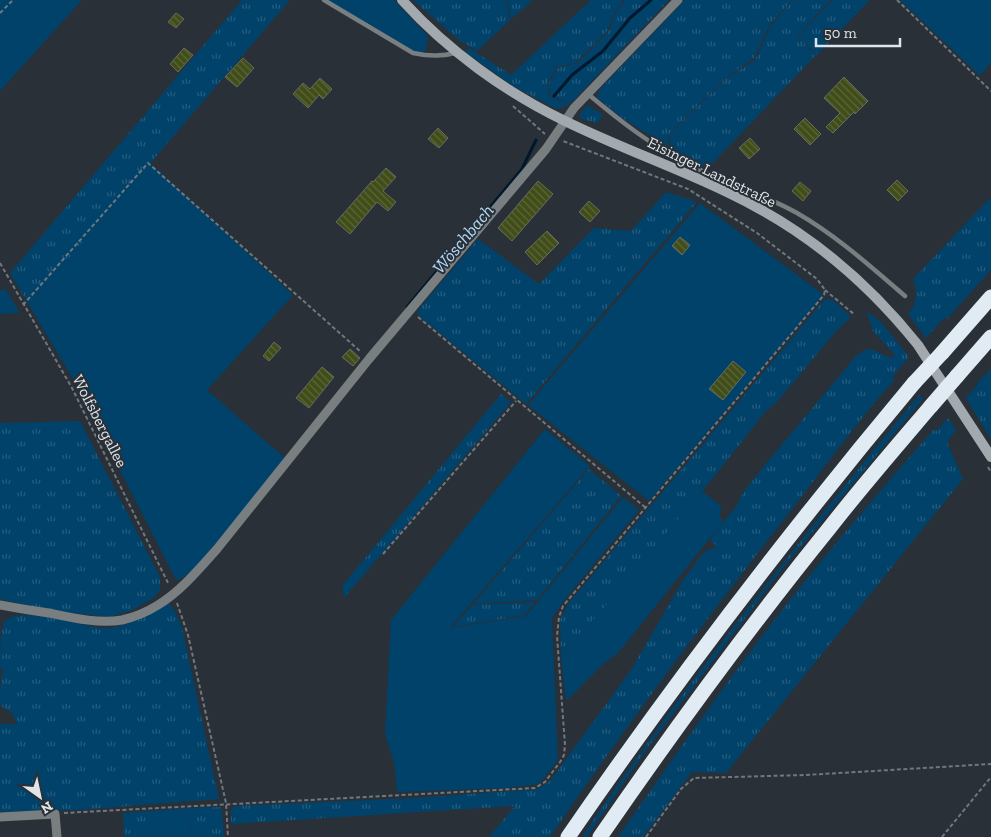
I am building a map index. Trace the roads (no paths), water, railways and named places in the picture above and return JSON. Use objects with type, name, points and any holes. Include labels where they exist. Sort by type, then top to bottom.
[{"type":"highway","points":[[568,837],[645,728],[747,590],[914,383],[991,297]]},
{"type":"highway","points":[[600,837],[668,740],[775,596],[831,525],[991,338]]},
{"type":"main road","name":"Eisinger Landstraße","points":[[402,0],[437,36],[515,93],[565,122],[675,168],[759,209],[796,232],[842,266],[878,300],[918,345],[988,460]]},
{"type":"street","points":[[1,607],[80,619],[121,620],[146,612],[174,593],[196,573],[217,549],[369,359],[554,138],[574,108],[678,0]]},
{"type":"street","points":[[0,817],[56,814],[57,837]]},
{"type":"lane","points":[[324,0],[413,53],[439,56],[458,52]]},
{"type":"lane","name":"Eisinger Landstraße","points":[[588,94],[623,124],[664,151],[689,165],[775,201],[816,225],[860,257],[904,296]]},
{"type":"waterway","name":"Wöschbach","points":[[554,96],[572,75],[603,51],[630,18],[651,0]]},
{"type":"waterway","name":"Wöschbach","points":[[407,307],[522,169],[536,140]]}]
